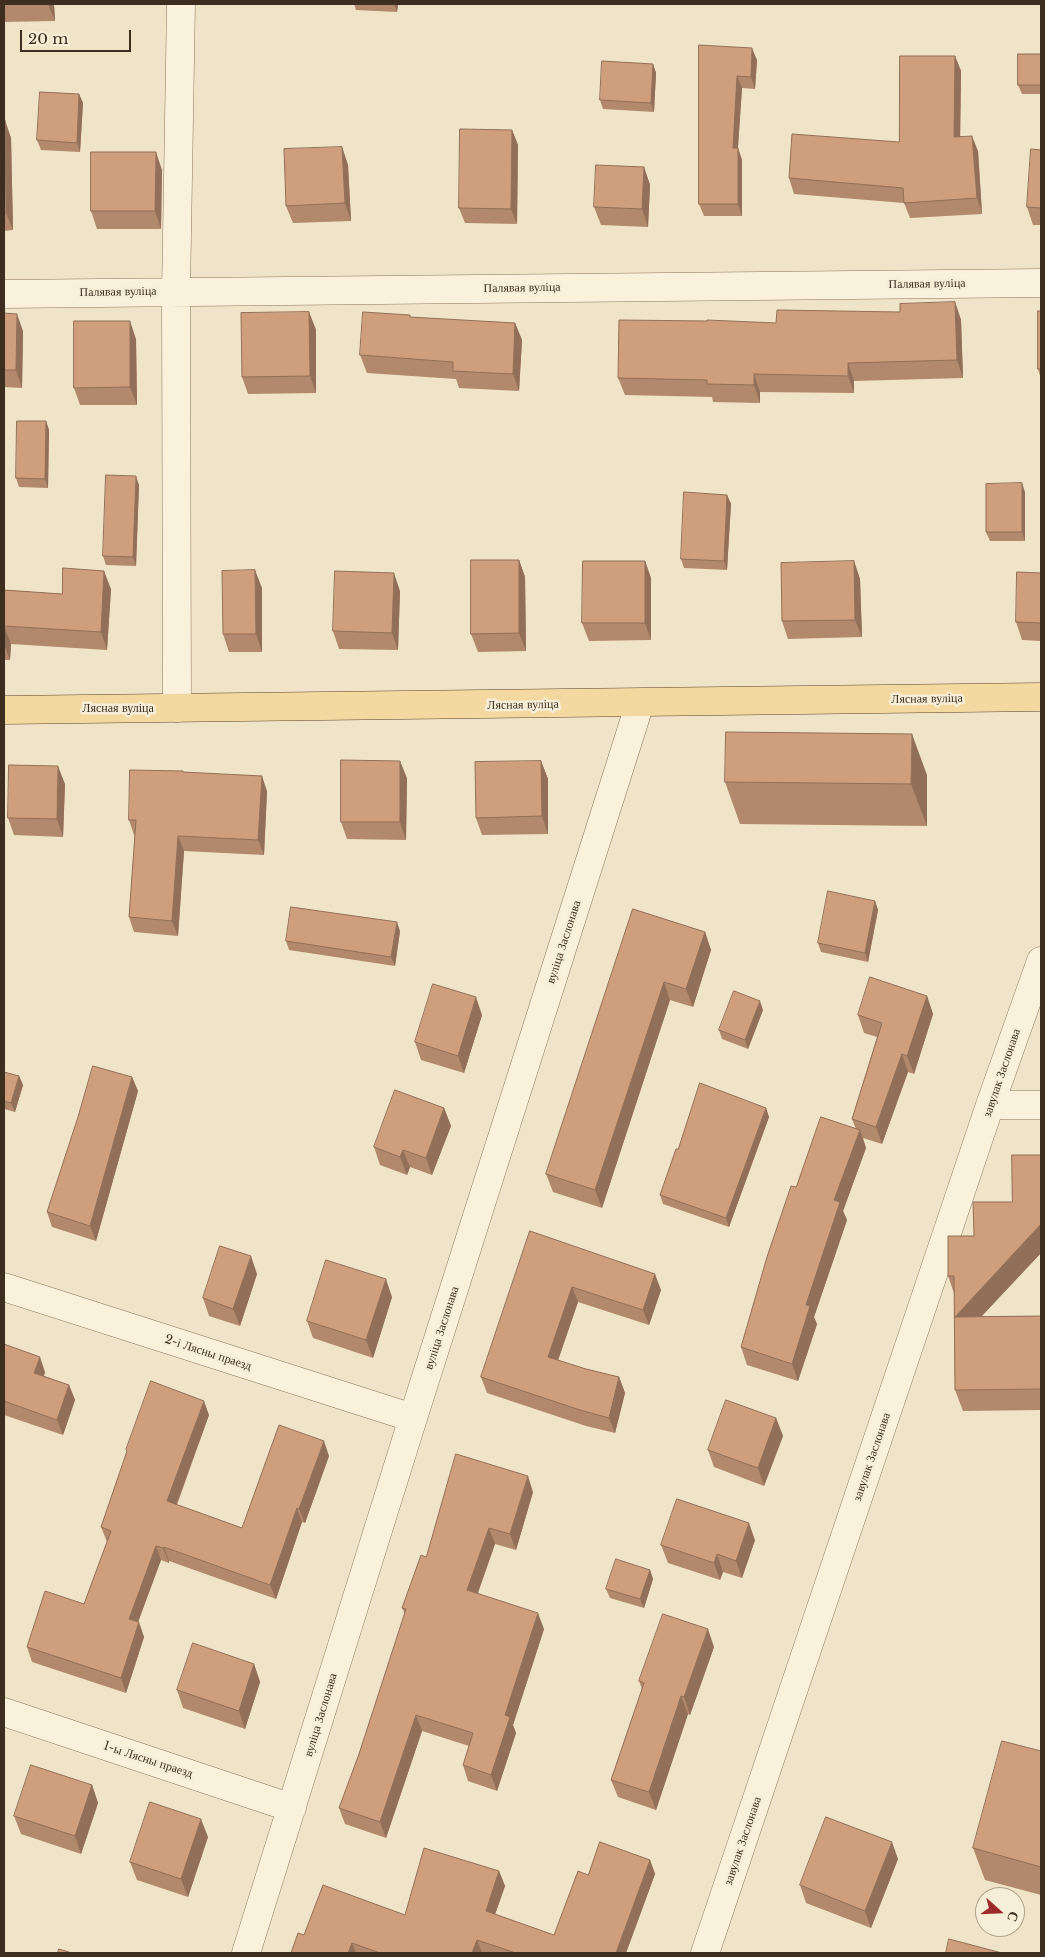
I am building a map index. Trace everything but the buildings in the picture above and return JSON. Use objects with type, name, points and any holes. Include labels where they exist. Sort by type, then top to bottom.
[{"type":"main road","name":"Лясная вуліца","points":[[4,710],[1041,697]]},
{"type":"street","points":[[177,708],[176,292],[181,4]]},
{"type":"street","name":"Палявая вуліца","points":[[4,294],[1041,283]]},
{"type":"street","name":"вуліца Заслонава","points":[[246,1953],[413,1418],[640,703]]},
{"type":"street","name":"завулак Заслонава","points":[[705,1953],[990,1105],[1041,961]]},
{"type":"street","points":[[990,1105],[1041,1106]]},
{"type":"street","name":"2-і Лясны праезд","points":[[4,1287],[413,1418]]},
{"type":"street","name":"1-ы Лясны праезд","points":[[4,1712],[292,1808]]}]
